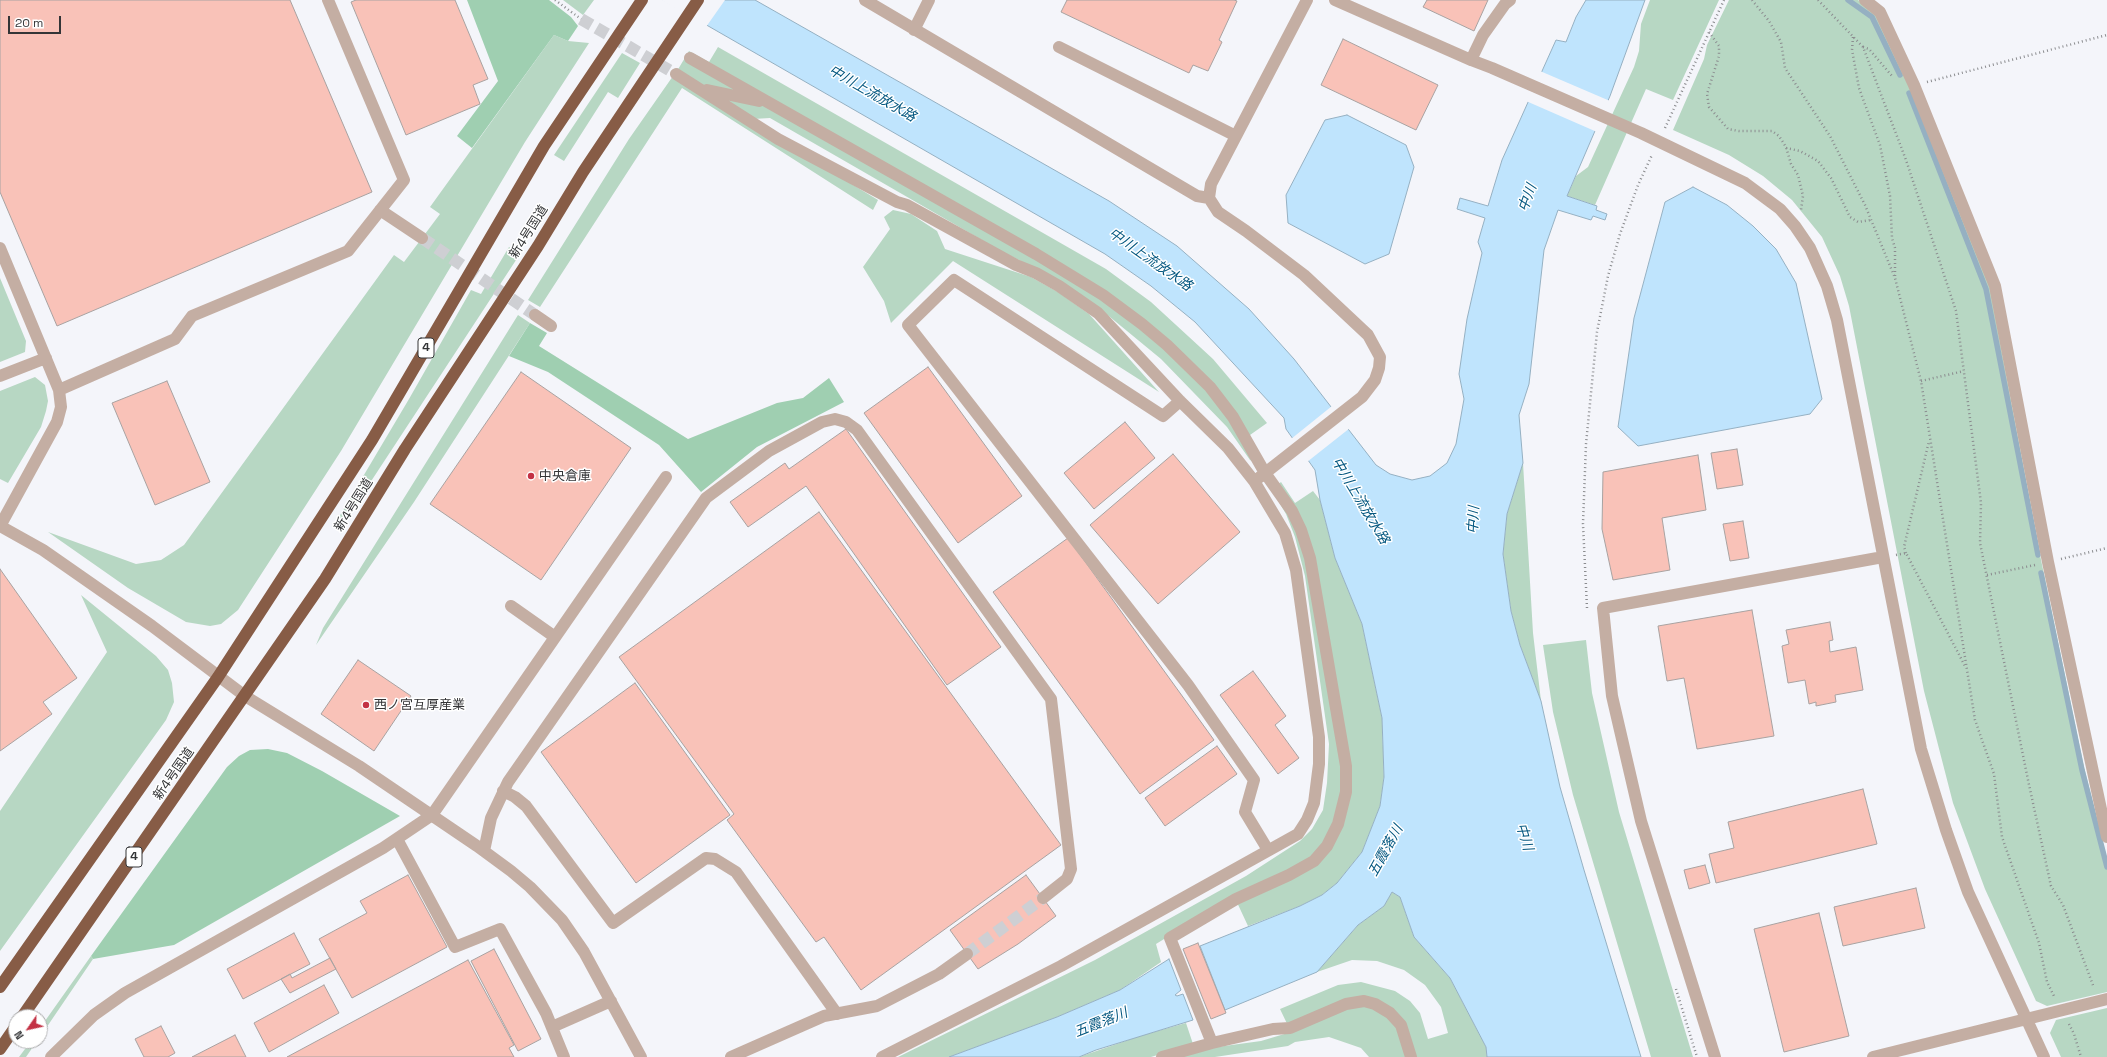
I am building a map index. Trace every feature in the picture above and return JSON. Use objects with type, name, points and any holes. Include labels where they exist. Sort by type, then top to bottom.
[{"type":"highway","name":"新4号国道","points":[[0,987],[218,678],[372,440],[544,146],[642,0]]},
{"type":"highway","name":"新4号国道","points":[[28,1009],[325,579],[405,449],[538,246],[583,172],[670,39],[698,0]]},
{"type":"highway","points":[[0,1049],[8,1038]]},
{"type":"street","points":[[59,390],[175,339],[192,316],[348,251],[404,180],[328,0]]},
{"type":"street","points":[[866,0],[914,30],[1197,196],[1209,198]]},
{"type":"street","points":[[914,30],[929,0]]},
{"type":"street","points":[[1254,481],[1362,397],[1375,380],[1379,368],[1380,357],[1368,335],[1304,275],[1246,231],[1218,212],[1209,198],[1211,184],[1307,0]]},
{"type":"street","points":[[1336,0],[1659,141],[1745,183],[1780,209],[1795,226],[1810,248],[1827,286],[1837,320],[1888,556],[1912,714],[1933,791],[1968,892],[2044,1057]]},
{"type":"street","points":[[1471,60],[1483,35],[1505,4],[1510,0]]},
{"type":"street","points":[[1864,0],[1880,12],[1914,86],[1995,286],[2048,562],[2107,837]]},
{"type":"street","points":[[1059,47],[1236,136]]},
{"type":"street","points":[[690,58],[1036,254],[1103,295],[1142,324],[1167,345],[1210,387],[1233,417],[1292,511],[1301,530],[1310,558],[1346,766],[1346,792],[1338,824],[1327,846],[1314,861],[1289,875],[1236,899],[1170,938],[1212,1043]]},
{"type":"street","points":[[676,74],[700,88],[778,140],[897,202],[907,205],[1016,265],[1036,273],[1098,313],[1180,401],[1228,448],[1254,481],[1285,533],[1296,570],[1319,736],[1320,764],[1314,802],[1307,820],[1298,834],[1061,966],[882,1057]]},
{"type":"street","points":[[700,88],[772,104]]},
{"type":"street","points":[[380,210],[422,238]]},
{"type":"street","points":[[0,248],[59,390],[61,408],[57,422],[0,526],[42,550],[117,601],[218,678],[359,766],[432,815],[484,851],[530,887],[562,920],[584,952],[641,1057]]},
{"type":"street","points":[[1180,401],[1163,416],[954,280],[908,325],[1188,685],[1254,780],[1245,812],[1268,850]]},
{"type":"street","points":[[535,315],[551,326]]},
{"type":"street","points":[[0,376],[46,358]]},
{"type":"street","points":[[484,851],[491,818],[503,791],[706,498],[769,451],[822,422],[835,419],[846,422],[857,430],[1051,699],[1071,869],[1067,879],[1043,898]]},
{"type":"street","points":[[51,1057],[94,1015],[125,993],[397,839],[432,815],[666,477]]},
{"type":"street","points":[[1715,1057],[1641,822],[1612,696],[1603,608],[1888,556]]},
{"type":"street","points":[[511,606],[556,637]]},
{"type":"street","points":[[503,791],[515,797],[526,806],[613,923],[706,858],[715,859],[736,872],[837,1014]]},
{"type":"street","points":[[397,839],[455,947],[500,929],[552,1027],[564,1057]]},
{"type":"street","points":[[731,1057],[824,1016],[876,1006],[939,974],[967,954]]},
{"type":"street","points":[[1873,1057],[2103,1000]]},
{"type":"street","points":[[552,1027],[611,1001]]},
{"type":"street","points":[[1162,1057],[1212,1043],[1273,1029],[1290,1028],[1346,1004],[1364,1001],[1375,1004],[1390,1012],[1401,1025],[1411,1057]]},
{"type":"path","points":[[555,0],[581,19]]},
{"type":"path","points":[[1588,614],[1583,524],[1586,452],[1597,332],[1608,276],[1620,234],[1638,185],[1724,0]]},
{"type":"path","points":[[1752,0],[1769,21],[1781,42],[1785,68],[1830,136],[1871,220],[1895,278],[1921,381],[1975,720],[1994,774],[2002,837],[2039,943],[2047,982],[2074,1034],[2081,1057]]},
{"type":"path","points":[[1818,0],[1863,47],[1906,160],[1956,312],[1981,502],[1980,543],[2051,886],[2063,906],[2103,1000]]},
{"type":"path","points":[[1709,32],[1719,46],[1719,56],[1707,94],[1709,107],[1728,129],[1739,131],[1772,131],[1779,136],[1786,148],[1791,164],[1798,175],[1803,196],[1800,215]]},
{"type":"path","points":[[1863,47],[1869,49],[1896,81],[1901,84],[1914,86],[2107,35]]},
{"type":"path","points":[[1853,37],[1852,50],[1859,88],[1880,145],[1890,196],[1892,238],[1896,248],[1895,278]]},
{"type":"path","points":[[1786,148],[1800,152],[1818,161],[1831,178],[1850,217],[1858,222],[1871,220]]},
{"type":"path","points":[[1921,381],[1964,371]]},
{"type":"path","points":[[1930,438],[1904,547],[1906,554],[1967,670]]},
{"type":"path","points":[[1987,575],[2107,548]]},
{"type":"path","points":[[1888,556],[1906,554]]},
{"type":"path","points":[[1674,982],[1697,1057]]},
{"type":"green space","points":[[467,0],[549,0],[571,17],[578,26],[568,41],[554,35],[472,148],[457,136],[498,81]]},
{"type":"green space","points":[[563,0],[594,0],[583,15]]},
{"type":"green space","points":[[1650,0],[1719,0],[1673,100],[1646,89],[1595,205],[1567,196],[1576,176],[1588,167],[1634,67],[1639,51],[1641,24]]},
{"type":"green space","points":[[1729,0],[1858,0],[1876,14],[1919,108],[1990,288],[2040,555],[2084,767],[2107,859],[2107,992],[2047,1006],[2036,1001],[1985,889],[1953,803],[1924,691],[1849,306],[1840,276],[1822,237],[1792,200],[1763,176],[1729,155],[1673,130],[1704,59],[1707,45]]},
{"type":"green space","points":[[554,35],[568,41],[589,43],[525,142],[341,451],[238,610],[221,624],[210,626],[186,622],[128,588],[48,532],[136,564],[161,560],[184,545],[394,255],[404,262],[440,214],[430,207]]},
{"type":"green space","points":[[718,47],[1106,269],[1151,302],[1213,359],[1267,423],[1250,435],[1254,462],[1250,460],[1227,427],[1161,359],[1110,317],[1062,282],[1001,251],[770,118],[753,119],[677,71],[689,51],[709,62]]},
{"type":"green space","points":[[622,53],[640,63],[618,98],[608,92],[564,161],[554,155]]},
{"type":"green space","points":[[673,76],[878,200],[873,210],[682,88],[540,307],[528,300],[629,139]]},
{"type":"green space","points":[[893,210],[911,214],[937,231],[945,249],[1031,277],[1058,292],[1089,314],[1159,392],[953,261],[891,323],[884,301],[863,267],[890,229],[884,217]]},
{"type":"green space","points":[[509,247],[520,254],[345,521],[339,517],[471,290],[481,294]]},
{"type":"green space","points":[[0,278],[26,341],[25,352],[0,362]]},
{"type":"green space","points":[[518,315],[530,323],[414,502],[316,645],[323,628]]},
{"type":"green space","points":[[530,323],[547,333],[539,346],[688,439],[777,403],[803,398],[829,378],[844,402],[757,447],[701,492],[659,445],[548,372],[509,356]]},
{"type":"green space","points":[[35,377],[45,385],[48,401],[46,411],[41,427],[8,483],[0,479],[0,391]]},
{"type":"green space","points":[[1523,463],[1533,633],[1541,701],[1520,645],[1511,611],[1503,554],[1507,514]]},
{"type":"green space","points":[[1281,482],[1295,503],[1313,491],[1320,500],[1335,558],[1362,624],[1382,718],[1384,777],[1380,806],[1362,852],[1337,883],[1322,895],[1300,906],[1248,926],[1234,896],[1156,944],[1161,962],[1120,990],[1057,1017],[949,1057],[898,1057],[1095,960],[1246,876],[1300,841],[1312,829],[1323,810],[1327,783],[1329,744],[1305,576],[1295,537],[1286,514],[1273,492],[1274,488]]},
{"type":"green space","points":[[81,595],[156,656],[168,670],[172,683],[174,702],[166,720],[0,951],[0,811],[107,652]]},
{"type":"green space","points":[[1586,640],[1592,693],[1619,812],[1693,1057],[1651,1057],[1573,795],[1553,712],[1543,645]]},
{"type":"green space","points":[[268,749],[287,753],[322,771],[400,816],[174,945],[93,959],[91,956],[227,767],[239,756],[250,750]]},
{"type":"green space","points":[[1392,892],[1400,897],[1414,937],[1450,978],[1486,1047],[1487,1057],[1369,1057],[1361,1048],[1329,1037],[1295,1042],[1288,1046],[1215,1057],[1174,1057],[1217,1047],[1261,1041],[1291,1032],[1280,1009],[1338,985],[1361,982],[1395,991],[1410,1001],[1420,1013],[1428,1039],[1448,1033],[1441,1007],[1425,985],[1404,970],[1377,961],[1352,960],[1317,972],[1358,925],[1384,906]]},
{"type":"green space","points":[[91,956],[93,959],[48,1025],[48,1017]]},
{"type":"green space","points":[[2107,1008],[2107,1057],[2061,1057],[2050,1033],[2056,1020]]},
{"type":"green space","points":[[1186,1023],[1193,1044],[1151,1057],[1079,1057],[1140,1036]]},
{"type":"green space","points":[[25,1049],[32,1049],[26,1057],[19,1057]]},
{"type":"water","points":[[663,0],[755,0],[1109,201],[1177,246],[1249,309],[1294,359],[1376,465],[1390,474],[1412,480],[1430,476],[1447,463],[1456,444],[1464,399],[1459,374],[1467,319],[1482,253],[1478,242],[1485,218],[1457,209],[1460,198],[1488,206],[1502,160],[1556,40],[1566,42],[1576,17],[1586,0],[1645,0],[1610,96],[1567,196],[1597,206],[1596,210],[1607,214],[1605,220],[1593,216],[1591,220],[1558,210],[1544,250],[1529,384],[1519,415],[1523,463],[1507,514],[1503,554],[1511,611],[1520,645],[1541,701],[1560,787],[1641,1057],[1487,1057],[1486,1047],[1450,978],[1414,937],[1400,897],[1392,892],[1384,906],[1358,925],[1317,972],[1225,1010],[1200,946],[1300,906],[1322,895],[1337,883],[1362,852],[1380,806],[1384,777],[1382,718],[1362,624],[1335,558],[1320,500],[1315,470],[1286,429],[1284,418],[1195,322],[1151,286],[1105,254]]},
{"type":"water","points":[[1347,115],[1406,145],[1414,167],[1389,254],[1365,264],[1288,223],[1286,195],[1325,120]]},
{"type":"water","points":[[1693,187],[1727,205],[1753,226],[1776,249],[1796,283],[1822,399],[1810,414],[1638,446],[1618,427],[1634,318],[1665,202]]},
{"type":"water","name":"五霞落川","points":[[1169,959],[1181,990],[1175,995],[1177,996],[1183,994],[1193,1020],[1096,1050],[1079,1057],[949,1057],[1057,1017],[1120,990]]},
{"type":"pier","points":[[661,0],[725,0],[706,27]]},
{"type":"pier","points":[[1540,71],[1610,101],[1597,132],[1526,101]]},
{"type":"pier","points":[[1332,406],[1350,428],[1307,462],[1291,439]]},
{"type":"building","points":[[0,0],[290,0],[372,192],[57,326],[0,192]]},
{"type":"building","points":[[356,0],[455,0],[488,79],[473,85],[480,104],[406,135],[351,2]]},
{"type":"building","points":[[1067,0],[1237,1],[1219,40],[1222,42],[1208,71],[1193,65],[1189,73],[1061,12]]},
{"type":"building","points":[[1427,0],[1488,0],[1474,31],[1423,7]]},
{"type":"building","points":[[1343,39],[1438,85],[1416,130],[1321,85]]},
{"type":"building","points":[[928,367],[1022,496],[958,543],[864,413]]},
{"type":"building","name":"中央倉庫","points":[[521,372],[631,448],[541,580],[430,504]]},
{"type":"building","points":[[167,381],[210,482],[155,505],[112,403]]},
{"type":"building","points":[[1125,422],[1155,458],[1094,509],[1064,473]]},
{"type":"building","points":[[846,429],[1001,647],[947,685],[806,486],[748,527],[730,502],[785,463],[789,469]]},
{"type":"building","points":[[1737,449],[1743,485],[1717,489],[1711,453]]},
{"type":"building","points":[[1173,454],[1240,532],[1158,604],[1090,525]]},
{"type":"building","points":[[1698,455],[1706,510],[1662,518],[1670,570],[1613,580],[1602,529],[1603,472]]},
{"type":"building","points":[[819,512],[1061,845],[861,990],[824,937],[816,942],[727,820],[734,814],[619,657]]},
{"type":"building","points":[[1743,521],[1749,558],[1730,561],[1723,524]]},
{"type":"building","points":[[1068,538],[1214,740],[1140,794],[993,592]]},
{"type":"building","points":[[0,569],[77,678],[43,702],[52,714],[0,751]]},
{"type":"building","points":[[1752,610],[1774,736],[1697,749],[1684,678],[1667,681],[1658,626]]},
{"type":"building","points":[[1830,622],[1833,640],[1829,641],[1830,652],[1856,647],[1863,690],[1835,695],[1836,702],[1816,706],[1816,702],[1809,704],[1805,680],[1788,683],[1782,646],[1789,644],[1786,630]]},
{"type":"building","name":"西ノ宮互厚産業","points":[[358,660],[411,696],[374,751],[321,714]]},
{"type":"building","points":[[1253,671],[1286,716],[1275,725],[1299,758],[1278,774],[1220,695]]},
{"type":"building","points":[[635,683],[730,815],[636,883],[541,752]]},
{"type":"building","points":[[1217,746],[1237,774],[1165,826],[1145,798]]},
{"type":"building","points":[[1863,789],[1877,844],[1716,883],[1709,854],[1734,848],[1728,822]]},
{"type":"building","points":[[1705,865],[1710,883],[1689,889],[1684,870]]},
{"type":"building","points":[[408,875],[447,947],[352,998],[319,939],[367,913],[360,901]]},
{"type":"building","points":[[1026,875],[1056,916],[1018,944],[978,969],[950,930]]},
{"type":"building","points":[[1916,888],[1925,928],[1843,946],[1834,907]]},
{"type":"building","points":[[1819,913],[1849,1036],[1784,1052],[1754,929]]},
{"type":"building","points":[[294,933],[310,964],[243,999],[227,969]]},
{"type":"building","points":[[1198,943],[1226,1013],[1211,1019],[1183,949]]},
{"type":"building","points":[[494,949],[541,1039],[518,1051],[471,961]]},
{"type":"building","points":[[330,958],[336,969],[290,993],[281,979],[290,974],[292,978]]},
{"type":"building","points":[[468,960],[514,1045],[509,1048],[514,1057],[287,1057]]},
{"type":"building","points":[[324,985],[339,1013],[269,1052],[254,1023]]},
{"type":"building","points":[[161,1026],[175,1053],[168,1057],[144,1057],[135,1039]]},
{"type":"building","points":[[235,1035],[246,1057],[192,1057]]},
{"type":"waterway","points":[[1848,0],[1872,17],[1900,75]]},
{"type":"waterway","points":[[1909,93],[1986,289],[2038,555]]},
{"type":"waterway","points":[[2041,573],[2082,770],[2107,867]]},
{"type":"tunnel","points":[[581,19],[676,74]]},
{"type":"tunnel","points":[[422,238],[535,315]]},
{"type":"tunnel","points":[[967,954],[1043,898]]},
{"type":"place","name":"中央倉庫","points":[[531,476]]},
{"type":"place","name":"西ノ宮互厚産業","points":[[366,705]]},
{"type":"water label","name":"中川上流放水路","points":[[872,94]]},
{"type":"water label","name":"中川","points":[[1528,198]]},
{"type":"water label","name":"中川上流放水路","points":[[1150,260]]},
{"type":"water label","name":"中川上流放水路","points":[[1360,501]]},
{"type":"water label","name":"中川","points":[[1474,520]]},
{"type":"water label","name":"中川","points":[[1524,837]]}]
